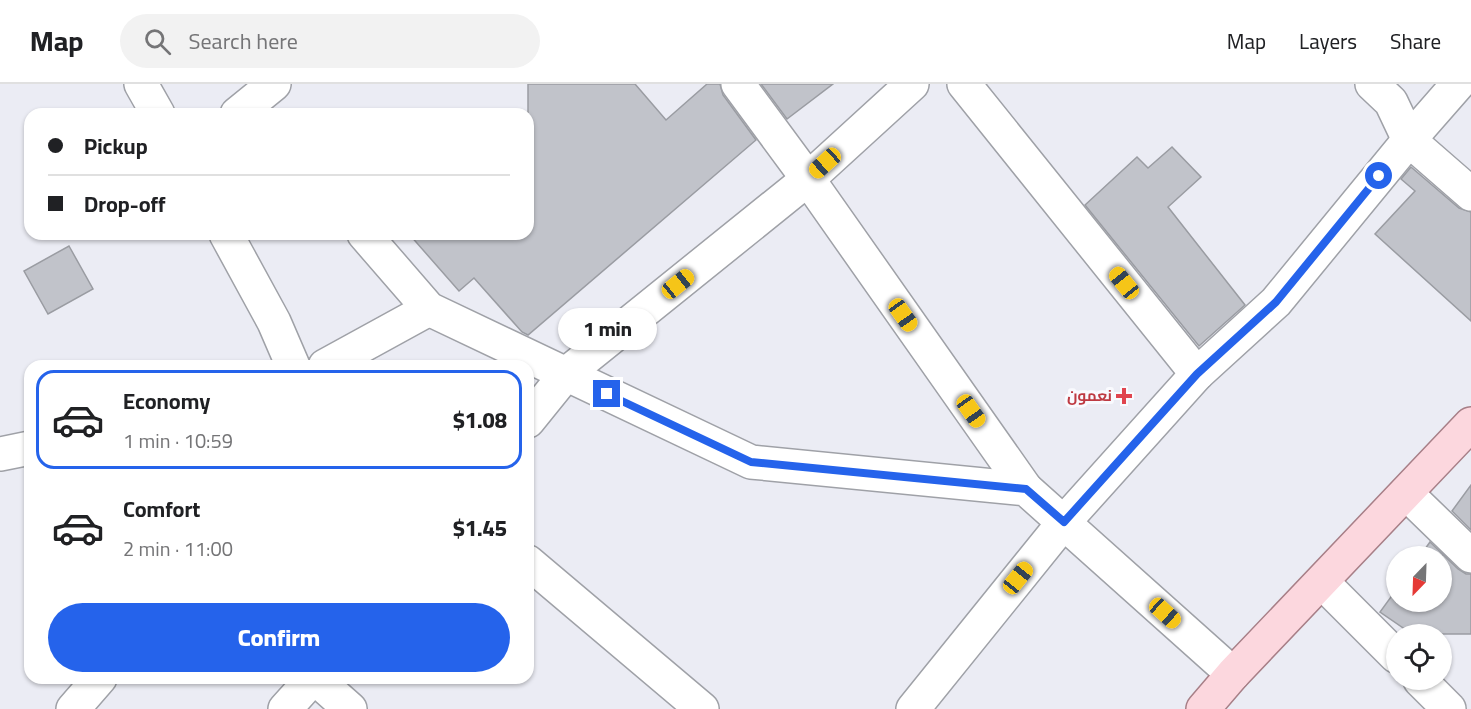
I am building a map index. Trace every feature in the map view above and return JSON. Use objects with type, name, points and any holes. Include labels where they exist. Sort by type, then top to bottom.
[{"type":"main road","points":[[1203,709],[1233,674],[1471,424]]},
{"type":"street","points":[[141,84],[155,108]]},
{"type":"street","points":[[738,84],[808,179],[1026,489],[1233,674]]},
{"type":"street","points":[[534,414],[566,374],[808,179],[912,84]]},
{"type":"street","points":[[964,84],[1197,374]]},
{"type":"street","points":[[1372,84],[1391,102],[1409,140],[1471,194]]},
{"type":"street","points":[[913,709],[1064,522],[1197,374],[1276,302],[1458,84]]},
{"type":"street","points":[[229,240],[274,322],[290,360]]},
{"type":"street","points":[[369,240],[429,309],[751,462],[1026,489]]},
{"type":"street","points":[[337,360],[429,309]]},
{"type":"street","points":[[0,454],[24,449]]},
{"type":"street","points":[[1406,493],[1471,556]]},
{"type":"street","points":[[534,567],[702,709]]},
{"type":"street","points":[[1322,582],[1386,646]]},
{"type":"street","points":[[73,709],[95,684]]},
{"type":"street","points":[[285,709],[308,684]]},
{"type":"street","points":[[321,684],[350,709]]},
{"type":"street","points":[[1430,690],[1449,709]]},
{"type":"building","points":[[528,84],[635,84],[666,120],[707,84],[720,84],[723,95],[756,140],[528,335],[522,332],[474,278],[459,291],[414,240],[534,240],[534,108],[528,108]]},
{"type":"building","points":[[761,84],[833,84],[787,119]]},
{"type":"building","points":[[1172,147],[1201,177],[1168,207],[1245,305],[1199,346],[1085,205],[1137,157],[1148,168]]},
{"type":"building","points":[[1411,167],[1459,208],[1471,212],[1471,321],[1375,234],[1415,191],[1401,179]]},
{"type":"building","points":[[69,246],[93,289],[48,314],[24,271]]},
{"type":"building","points":[[1471,485],[1471,530],[1452,511]]},
{"type":"building","points":[[1452,563],[1466,574],[1471,574],[1471,634],[1452,634],[1452,624],[1397,624],[1380,612],[1386,604],[1386,612],[1452,612]]},
{"type":"place","name":"نعمون","points":[[1124,396]]},
{"type":"route","points":[[607,394],[751,462],[1026,489],[1064,522],[1197,374],[1276,302],[1379,176]]}]
